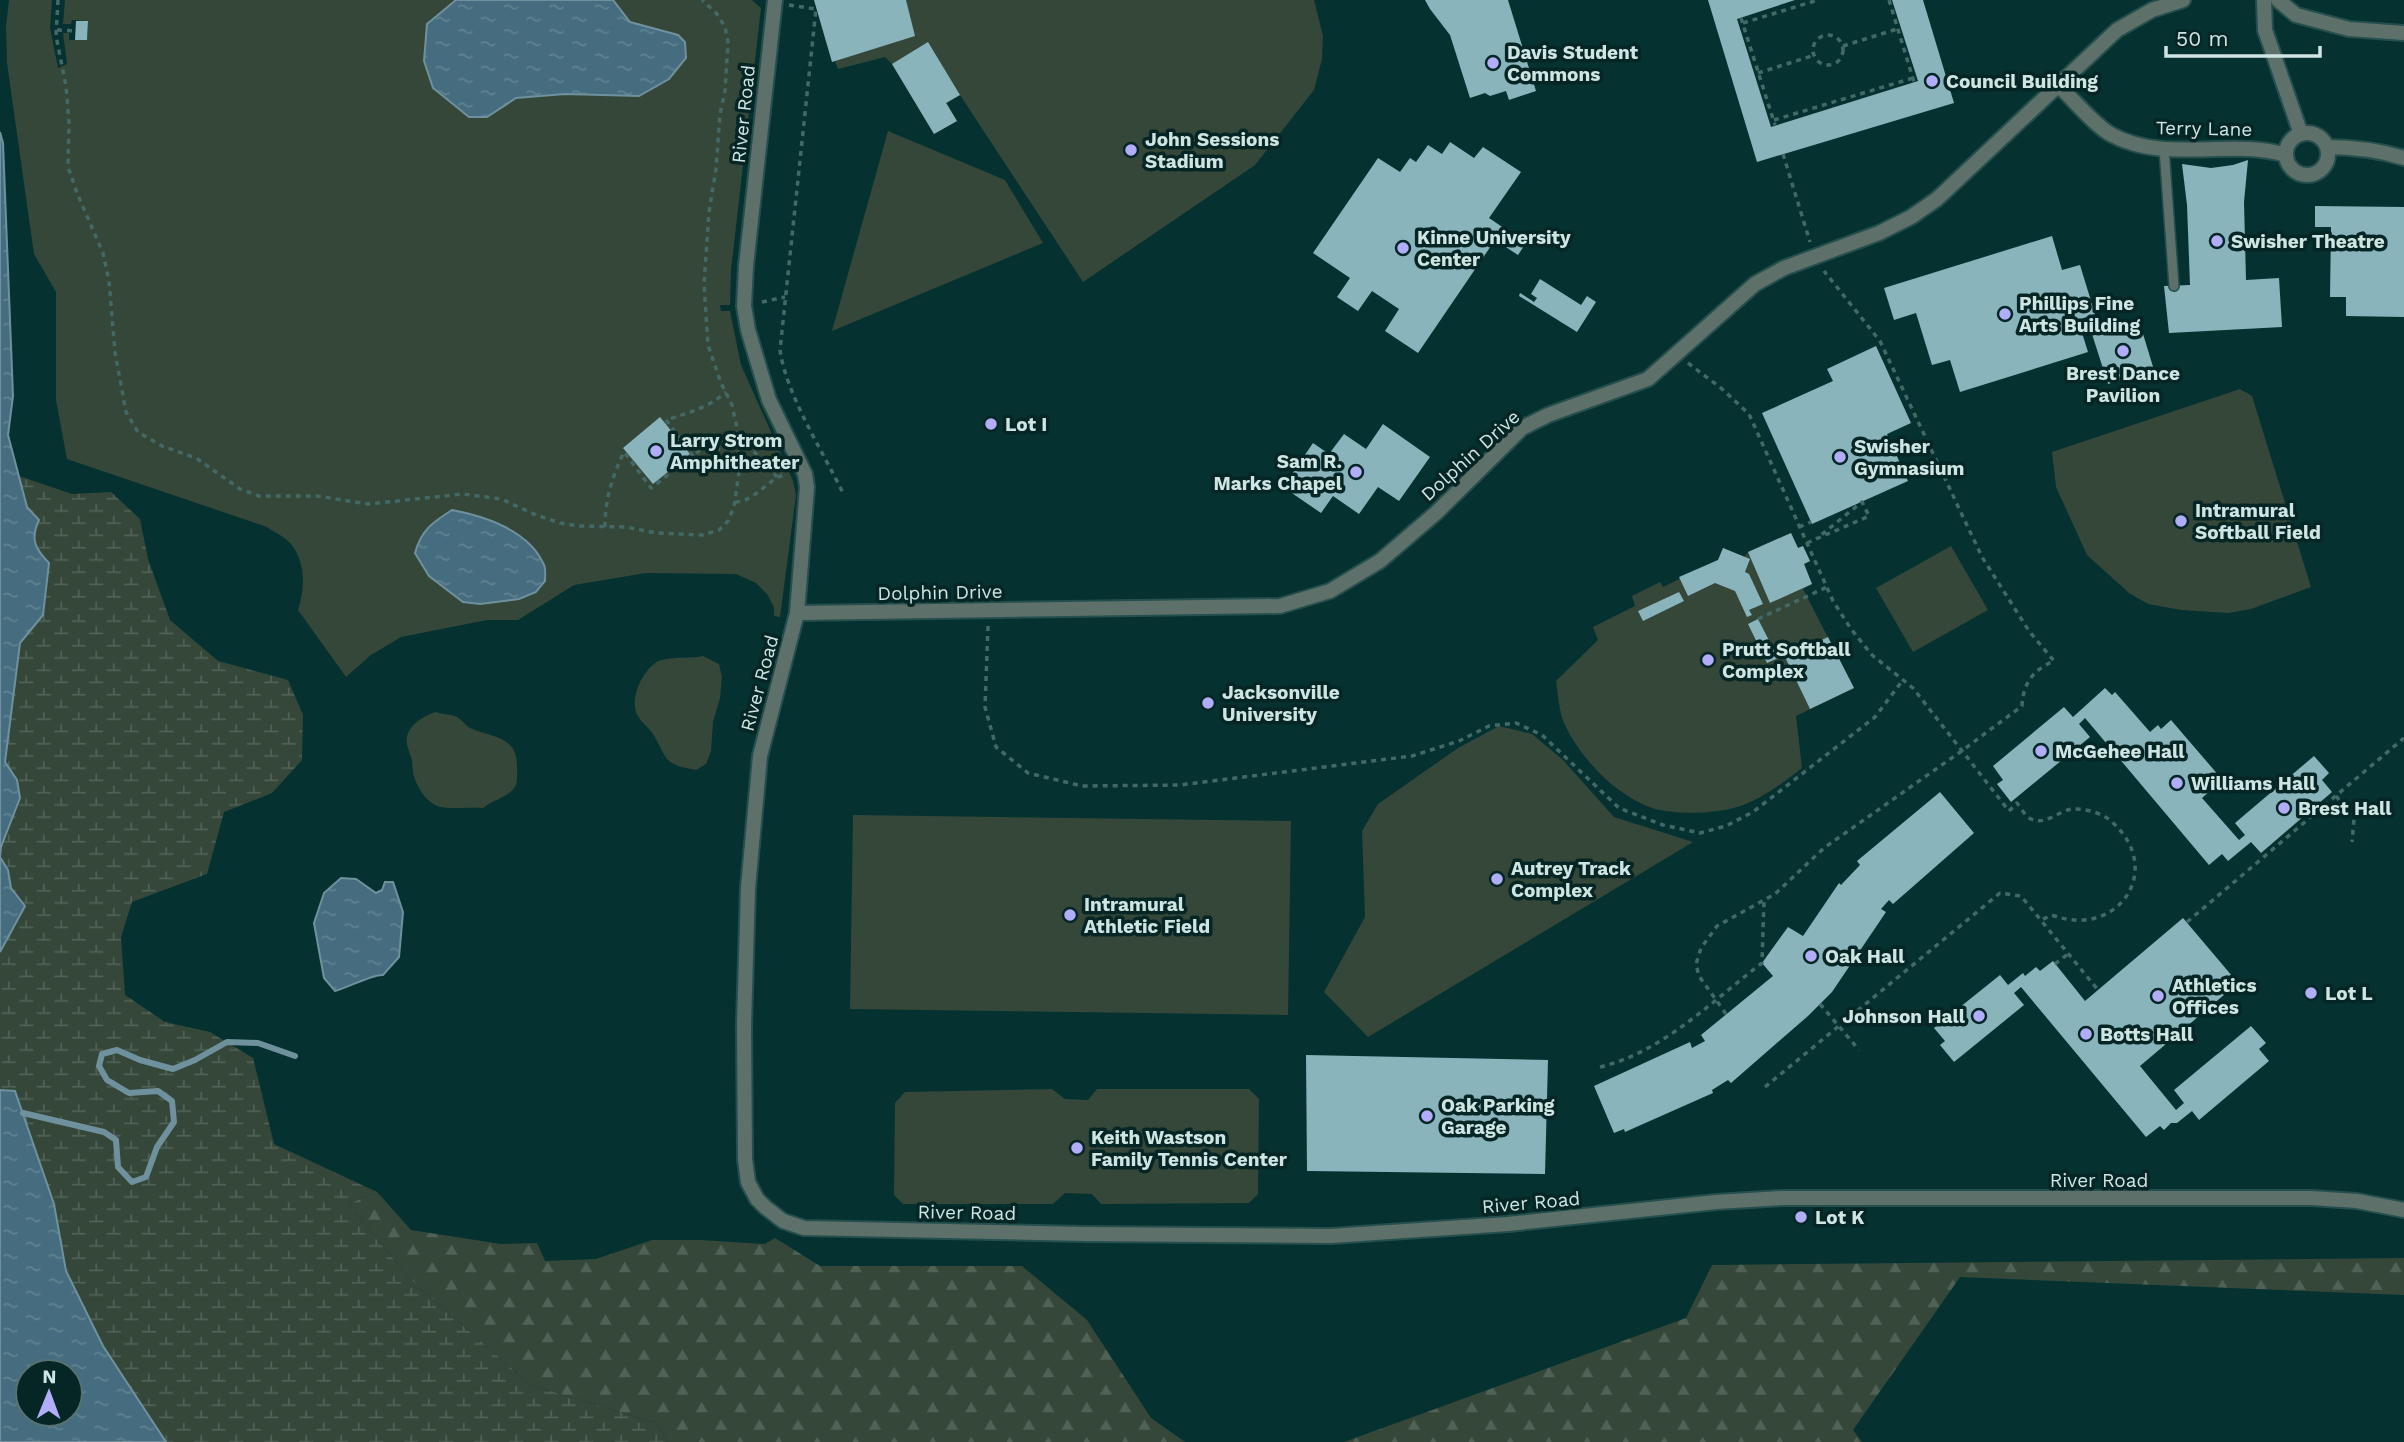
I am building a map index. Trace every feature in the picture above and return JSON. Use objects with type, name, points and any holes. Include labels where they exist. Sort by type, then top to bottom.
[{"type":"street","name":"Dolphin Drive","points":[[797,613],[1280,606],[1330,591],[1380,561],[1436,513],[1522,428],[1548,415],[1648,379],[1755,284],[1784,268],[1879,233],[1911,217],[1937,199],[2117,30],[2152,10],[2183,0]]},
{"type":"street","points":[[2264,0],[2265,30],[2301,134]]},
{"type":"street","points":[[2278,0],[2296,15],[2349,29],[2404,33]]},
{"type":"street","name":"River Road","points":[[774,1],[744,306],[748,330],[769,400],[805,474],[806,508],[797,613],[760,756],[748,888],[744,1159],[748,1182],[757,1199],[783,1221],[804,1228],[1331,1236],[1508,1224],[1716,1202],[1782,1198],[2311,1198],[2357,1200],[2404,1210]]},
{"type":"street","name":"Terry Lane","points":[[2057,84],[2110,135],[2138,145],[2164,149],[2261,149],[2286,155]]},
{"type":"street","points":[[2308,133],[2319,137],[2327,147],[2328,159],[2315,174],[2296,172],[2291,168],[2286,155],[2290,142],[2301,134],[2308,133]]},
{"type":"street","points":[[2327,147],[2354,147],[2404,158]]},
{"type":"lane","points":[[2164,149],[2174,286]]},
{"type":"path","points":[[58,0],[57,30],[69,122],[68,167],[76,193],[103,253],[112,305],[115,352],[126,412],[138,432],[162,446],[196,458],[240,489],[259,496],[317,496],[368,504],[463,494],[501,499],[560,523],[702,535],[719,530],[728,522],[735,502],[739,472],[735,416],[708,345],[704,284],[709,212],[725,91],[728,42],[725,27],[717,14],[702,0]]},
{"type":"path","points":[[1743,23],[1818,0]]},
{"type":"path","points":[[1741,18],[1774,123],[1914,80],[1889,0]]},
{"type":"path","points":[[774,1],[816,9],[780,350],[790,388],[843,493]]},
{"type":"path","points":[[1843,46],[1898,29]]},
{"type":"path","points":[[57,30],[75,31]]},
{"type":"path","points":[[1824,36],[1833,36],[1843,46],[1840,60],[1831,65],[1821,63],[1815,55],[1814,46],[1824,36]]},
{"type":"path","points":[[1759,73],[1815,55]]},
{"type":"path","points":[[1726,1014],[1699,976],[1696,964],[1701,948],[1717,926],[1775,894],[1824,848],[2022,706],[2023,692],[2029,679],[2040,667],[2054,661],[2029,631],[1982,557],[1880,341],[1828,278],[1814,256],[1783,154]]},
{"type":"path","points":[[756,303],[786,297]]},
{"type":"path","points":[[1676,354],[1721,388],[1749,414],[1807,543],[1809,553],[1851,629],[1872,655],[1913,688],[2009,811],[2017,803],[2029,818],[2037,821],[2072,809],[2091,811],[2110,820],[2122,833],[2132,849],[2135,864],[2134,881],[2122,903],[2099,918],[2067,921],[2052,915],[2041,920]]},
{"type":"path","points":[[693,456],[666,420],[712,404],[726,392]]},
{"type":"path","points":[[605,527],[605,509],[612,476],[624,452],[651,488],[699,451],[738,446],[747,447],[758,455],[777,477]]},
{"type":"path","points":[[735,502],[756,495],[777,477],[789,473]]},
{"type":"path","points":[[1807,543],[1869,516],[1862,502],[1816,539]]},
{"type":"path","points":[[1799,527],[1811,522]]},
{"type":"path","points":[[1758,619],[1826,587]]},
{"type":"path","points":[[989,610],[985,707],[996,747],[1028,773],[1082,786],[1180,785],[1412,756],[1459,741],[1489,726],[1516,723],[1542,735],[1619,808],[1663,825],[1700,833],[1726,826],[1753,812],[1875,717],[1903,680]]},
{"type":"path","points":[[2186,922],[2404,738]]},
{"type":"path","points":[[2336,796],[2354,819],[2352,842]]},
{"type":"path","points":[[1765,1087],[2000,893],[2021,896],[2098,990]]},
{"type":"path","points":[[1600,1067],[1640,1051],[1679,1029],[1762,963],[1764,900]]},
{"type":"path","points":[[2055,964],[2068,954]]},
{"type":"path","points":[[1819,1004],[1859,1051]]},
{"type":"green space","points":[[9,0],[52,0],[50,28],[58,68],[67,64],[63,33],[69,33],[69,40],[87,40],[88,21],[72,20],[71,24],[63,24],[65,0],[456,0],[427,24],[469,117],[487,117],[515,98],[565,94],[678,35],[630,22],[613,0],[752,0],[761,8],[731,270],[730,305],[720,305],[721,311],[730,311],[741,365],[793,481],[796,495],[780,617],[774,616],[774,607],[767,594],[756,583],[736,574],[646,573],[574,585],[518,620],[487,620],[401,637],[371,655],[346,677],[298,610],[303,584],[302,567],[296,551],[286,539],[267,527],[67,459],[56,400],[56,292],[34,254],[7,63],[6,26]],"holes":[[[472,514],[525,538],[500,600],[480,604]]]},
{"type":"green space","name":"John Sessions Stadium","points":[[814,0],[1314,0],[1323,36],[1322,59],[1314,90],[1255,165],[1083,282],[960,95],[947,103],[957,121],[934,134],[892,64],[885,57],[838,69],[835,61],[832,61]]},
{"type":"green space","points":[[888,131],[1005,180],[1043,243],[832,331]]},
{"type":"green space","name":"Intramural Softball Field","points":[[2240,389],[2252,396],[2311,587],[2251,609],[2228,613],[2181,610],[2148,604],[2129,593],[2087,555],[2056,487],[2052,452]]},
{"type":"green space","points":[[19,476],[72,494],[111,492],[140,519],[148,559],[170,620],[218,661],[288,680],[303,715],[302,760],[272,793],[224,812],[207,874],[132,902],[121,937],[125,995],[165,1022],[210,1032],[253,1058],[274,1144],[377,1192],[348,1204],[411,1280],[531,1385],[656,1423],[668,1442],[166,1442],[103,1346],[66,1271],[54,1204],[15,1091],[0,1090],[0,952],[3,948],[11,888],[8,870],[0,857],[1,847],[20,798],[16,780],[5,763],[20,643],[43,615],[38,552],[33,532],[39,520],[27,508]]},
{"type":"green space","name":"Prutt Softball Complex","points":[[1791,533],[1798,548],[1803,546],[1810,561],[1804,564],[1812,584],[1803,589],[1854,688],[1796,716],[1802,768],[1754,800],[1728,809],[1682,813],[1652,808],[1638,802],[1612,785],[1579,749],[1564,723],[1556,681],[1598,640],[1593,627],[1635,606],[1632,596],[1660,582],[1663,587],[1718,560],[1723,548],[1744,557],[1748,552]]},
{"type":"green space","points":[[1951,546],[1988,610],[1913,652],[1876,588]]},
{"type":"green space","points":[[703,656],[719,664],[722,677],[720,698],[713,722],[711,751],[706,764],[696,770],[671,763],[667,759],[653,734],[637,715],[635,699],[642,679],[655,663],[664,659]]},
{"type":"green space","points":[[435,712],[457,717],[470,728],[507,742],[516,755],[515,787],[483,808],[444,807],[427,799],[414,778],[407,738],[414,724]]},
{"type":"green space","name":"Autrey Track Complex","points":[[1499,726],[1532,734],[1563,760],[1614,817],[1693,842],[1368,1037],[1324,992],[1365,917],[1362,831],[1378,804],[1458,748]]},
{"type":"green space","name":"Intramural Athletic Field","points":[[853,815],[1291,821],[1288,1015],[850,1009]]},
{"type":"green space","name":"Keith Wastson Family Tennis Center","points":[[1052,1089],[1065,1099],[1088,1100],[1097,1089],[1249,1089],[1259,1099],[1258,1194],[1249,1203],[1101,1204],[1092,1194],[1065,1193],[1053,1204],[903,1204],[894,1195],[895,1103],[905,1092]]},
{"type":"green space","points":[[377,1192],[411,1230],[501,1244],[537,1243],[545,1261],[596,1259],[652,1240],[765,1244],[775,1238],[820,1266],[1022,1266],[1087,1320],[1151,1418],[1185,1442],[668,1442],[656,1423],[531,1385],[411,1280],[348,1204]]},
{"type":"green space","points":[[2404,1258],[2404,1295],[1960,1277],[1853,1430],[1862,1442],[1344,1442],[1686,1318],[1712,1265]]},
{"type":"water","points":[[456,0],[613,0],[630,22],[678,35],[685,42],[686,58],[669,79],[639,96],[565,94],[516,98],[487,117],[469,117],[433,88],[424,61],[427,24]]},
{"type":"water","points":[[0,132],[3,143],[13,396],[8,435],[27,507],[39,520],[35,543],[49,563],[43,615],[20,643],[5,762],[17,780],[20,798],[1,847],[0,857]]},
{"type":"water","points":[[452,510],[492,521],[528,543],[545,568],[545,581],[536,592],[519,599],[480,604],[463,602],[429,576],[415,553],[429,527]]},
{"type":"water","points":[[0,857],[8,870],[11,888],[25,906],[0,952]]},
{"type":"water","points":[[341,878],[356,879],[376,893],[382,890],[385,882],[393,882],[403,912],[399,957],[383,975],[335,991],[324,978],[314,923],[324,893]]},
{"type":"water","points":[[0,1090],[15,1091],[54,1204],[66,1271],[103,1346],[166,1442],[0,1442]]},
{"type":"building","points":[[814,0],[906,0],[915,36],[832,62]]},
{"type":"building","name":"Davis Student Commons","points":[[1425,0],[1508,0],[1536,91],[1509,100],[1506,91],[1470,98],[1450,35]]},
{"type":"building","name":"Council Building","points":[[1708,0],[1795,0],[1737,19],[1771,127],[1918,81],[1892,0],[1923,0],[1954,103],[1757,162]]},
{"type":"building","points":[[76,21],[88,21],[87,40],[75,40]]},
{"type":"building","points":[[928,42],[960,95],[946,103],[957,121],[934,134],[892,64]]},
{"type":"building","name":"Kinne University Center","points":[[1450,142],[1474,158],[1483,147],[1521,172],[1489,218],[1526,243],[1518,255],[1495,240],[1418,353],[1385,331],[1399,309],[1372,291],[1358,311],[1337,297],[1350,278],[1313,253],[1378,158],[1400,172],[1410,158],[1416,162],[1428,145],[1442,154]]},
{"type":"building","name":"Swisher Theatre","points":[[2248,160],[2244,202],[2246,280],[2279,278],[2282,327],[2169,333],[2164,286],[2190,285],[2187,205],[2182,164],[2211,168]]},
{"type":"building","points":[[2315,206],[2404,207],[2404,317],[2346,316],[2346,297],[2330,297],[2331,227],[2315,227]]},
{"type":"building","name":"Phillips Fine Arts Building","points":[[2052,236],[2062,270],[2080,265],[2095,314],[2078,320],[2088,352],[1960,392],[1950,360],[1932,365],[1916,313],[1894,320],[1884,288]]},
{"type":"building","points":[[1540,279],[1581,305],[1587,296],[1596,302],[1577,332],[1519,296],[1520,293],[1534,302],[1537,298],[1531,294]]},
{"type":"building","name":"Brest Dance Pavilion","points":[[2123,321],[2126,328],[2140,324],[2154,370],[2108,384],[2091,331]]},
{"type":"building","name":"Swisher Gymnasium","points":[[1876,346],[1911,423],[1887,434],[1908,481],[1812,524],[1762,413],[1833,381],[1827,369]]},
{"type":"building","name":"Larry Strom Amphitheater","points":[[660,417],[690,454],[653,484],[623,448]]},
{"type":"building","name":"Sam R. Marks Chapel","points":[[1383,424],[1430,457],[1399,501],[1378,487],[1359,514],[1333,496],[1321,513],[1283,487],[1313,443],[1329,454],[1344,434],[1366,449]]},
{"type":"building","points":[[1791,533],[1798,548],[1803,546],[1810,561],[1804,564],[1812,584],[1770,603],[1748,552]]},
{"type":"building","points":[[1723,548],[1750,559],[1745,572],[1749,574],[1763,604],[1749,610],[1752,615],[1747,617],[1735,591],[1715,583],[1688,596],[1679,577],[1718,560]]},
{"type":"building","points":[[1679,592],[1684,601],[1643,621],[1638,611]]},
{"type":"building","points":[[1758,619],[1778,658],[1767,663],[1748,624]]},
{"type":"building","points":[[1828,637],[1854,688],[1810,709],[1785,657]]},
{"type":"building","points":[[2105,688],[2112,695],[2115,692],[2150,732],[2158,725],[2161,729],[2171,720],[2220,777],[2202,798],[2239,840],[2245,835],[2235,823],[2314,756],[2329,773],[2322,780],[2332,792],[2261,853],[2251,842],[2228,861],[2222,854],[2209,865],[2085,718],[2079,724],[2090,737],[2011,802],[1997,784],[2003,780],[1993,766],[2064,707],[2073,717]]},
{"type":"building","name":"Oak Hall","points":[[1940,792],[1974,833],[1893,904],[1889,900],[1881,909],[1886,912],[1832,992],[1731,1083],[1728,1080],[1712,1090],[1713,1093],[1625,1132],[1624,1129],[1614,1133],[1594,1086],[1690,1042],[1692,1048],[1705,1041],[1701,1035],[1773,976],[1762,963],[1788,927],[1803,936],[1839,883],[1841,885],[1860,865],[1857,861]]},
{"type":"building","points":[[2183,918],[2238,983],[2140,1066],[2176,1110],[2184,1103],[2174,1090],[2251,1026],[2266,1043],[2259,1049],[2269,1061],[2199,1120],[2192,1111],[2177,1123],[2171,1123],[2164,1130],[2160,1126],[2146,1137],[2021,987],[2014,993],[2024,1005],[1954,1062],[1940,1045],[1945,1041],[1934,1028],[2000,975],[2008,985],[2023,973],[2025,976],[2036,967],[2040,971],[2053,961],[2085,1001]]},
{"type":"building","name":"Oak Parking Garage","points":[[1306,1055],[1548,1060],[1545,1174],[1307,1171]]},
{"type":"waterway","points":[[23,1113],[104,1132],[116,1140],[118,1167],[132,1182],[146,1177],[157,1147],[174,1122],[172,1101],[158,1091],[129,1093],[107,1080],[99,1066],[102,1054],[117,1050],[173,1069],[227,1042],[258,1043],[295,1056]]},
{"type":"place","name":"Davis Student Commons","points":[[1493,63]]},
{"type":"place","name":"Council Building","points":[[1932,81]]},
{"type":"place","name":"John Sessions Stadium","points":[[1131,150]]},
{"type":"place","name":"Swisher Theatre","points":[[2217,241]]},
{"type":"place","name":"Kinne University Center","points":[[1403,248]]},
{"type":"place","name":"Phillips Fine Arts Building","points":[[2005,314]]},
{"type":"place","name":"Brest Dance Pavilion","points":[[2123,351]]},
{"type":"place","name":"Lot I","points":[[991,424]]},
{"type":"place","name":"Larry Strom Amphitheater","points":[[656,451]]},
{"type":"place","name":"Swisher Gymnasium","points":[[1840,457]]},
{"type":"place","name":"Sam R. Marks Chapel","points":[[1356,472]]},
{"type":"place","name":"Intramural Softball Field","points":[[2181,521]]},
{"type":"place","name":"Prutt Softball Complex","points":[[1708,660]]},
{"type":"place","name":"Jacksonville University","points":[[1208,703]]},
{"type":"place","name":"McGehee Hall","points":[[2041,751]]},
{"type":"place","name":"Williams Hall","points":[[2177,783]]},
{"type":"place","name":"Brest Hall","points":[[2284,808]]},
{"type":"place","name":"Autrey Track Complex","points":[[1497,879]]},
{"type":"place","name":"Intramural Athletic Field","points":[[1070,915]]},
{"type":"place","name":"Oak Hall","points":[[1811,956]]},
{"type":"place","name":"Lot L","points":[[2311,993]]},
{"type":"place","name":"Athletics Offices","points":[[2158,996]]},
{"type":"place","name":"Johnson Hall","points":[[1979,1016]]},
{"type":"place","name":"Botts Hall","points":[[2086,1034]]},
{"type":"place","name":"Oak Parking Garage","points":[[1427,1116]]},
{"type":"place","name":"Keith Wastson Family Tennis Center","points":[[1077,1148]]},
{"type":"place","name":"Lot K","points":[[1801,1217]]}]
